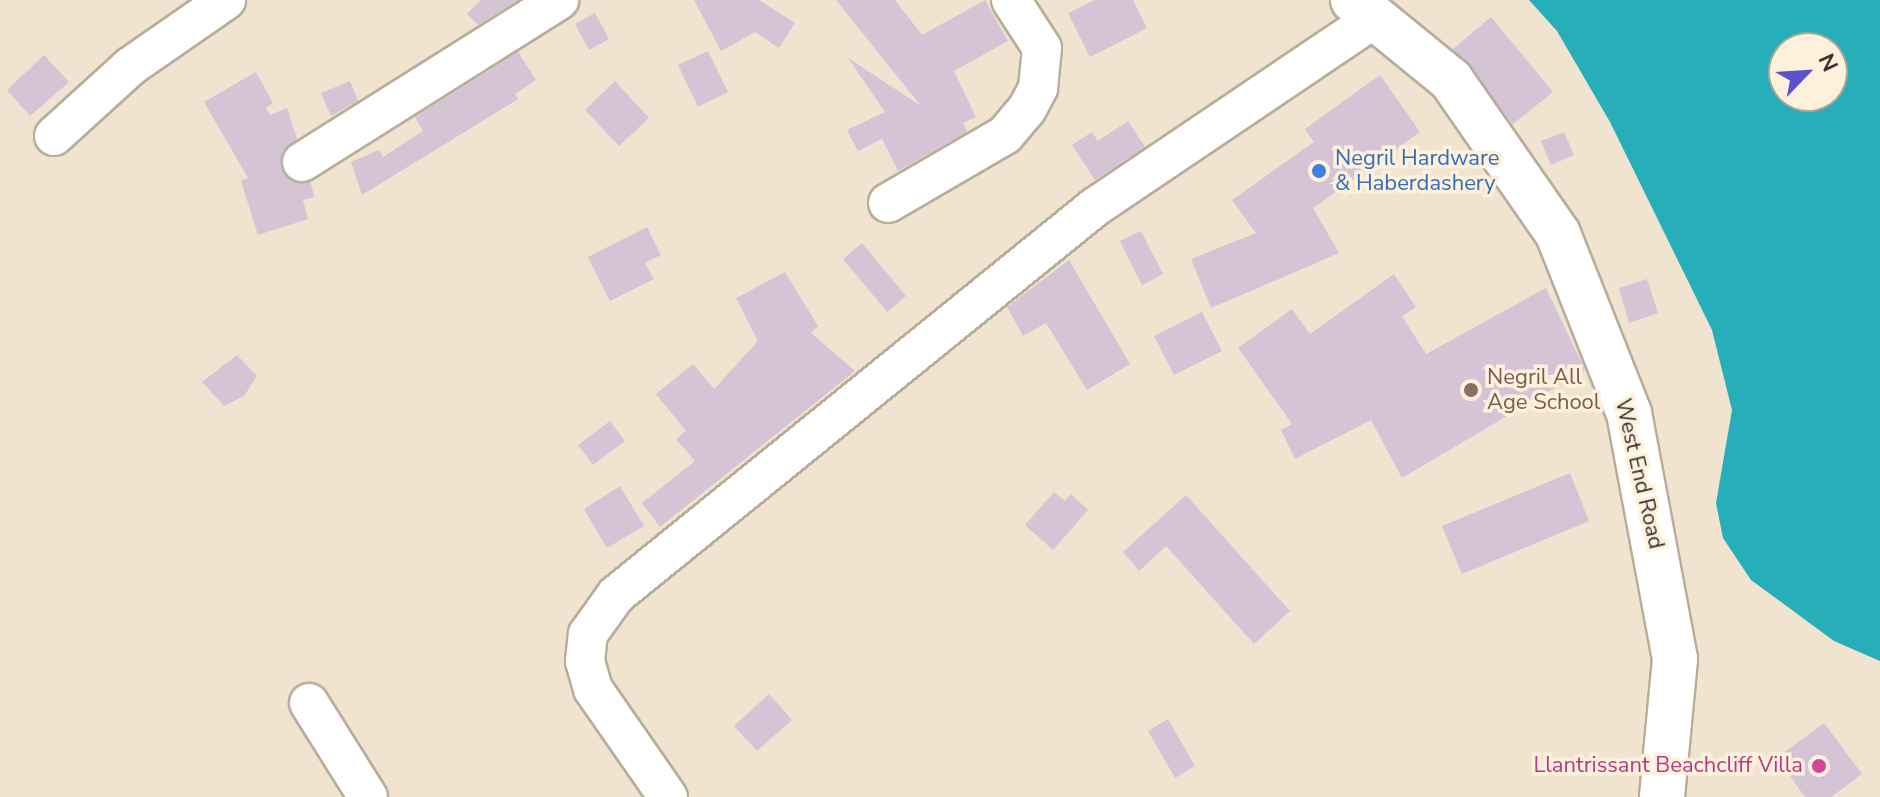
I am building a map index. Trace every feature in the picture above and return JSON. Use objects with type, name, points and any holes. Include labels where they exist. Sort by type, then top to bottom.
[{"type":"main road","name":"West End Road","points":[[1364,9],[1451,80],[1558,234],[1629,413],[1675,659],[1662,797]]},
{"type":"street","points":[[54,136],[131,66],[226,0]]},
{"type":"street","points":[[302,162],[559,0]]},
{"type":"street","points":[[888,203],[1005,135],[1027,109],[1038,88],[1042,48],[1011,0]]},
{"type":"street","points":[[668,797],[593,689],[585,661],[588,634],[616,595],[1095,207],[1364,9]]},
{"type":"street","points":[[309,703],[368,797]]},
{"type":"water","points":[[1529,0],[1880,0],[1880,661],[1834,641],[1751,580],[1723,538],[1716,503],[1732,410],[1712,330],[1610,122],[1557,31]]},
{"type":"building","points":[[481,0],[518,0],[478,25],[467,14]]},
{"type":"building","points":[[694,0],[759,0],[795,23],[779,48],[755,32],[721,51]]},
{"type":"building","points":[[836,0],[895,0],[922,35],[985,0],[1008,41],[954,71],[976,117],[963,123],[967,132],[898,171],[882,139],[858,151],[847,130],[885,112],[848,58],[921,106]]},
{"type":"building","points":[[1095,0],[1133,0],[1147,28],[1090,57],[1068,13]]},
{"type":"building","points":[[595,13],[609,39],[589,50],[575,24]]},
{"type":"building","points":[[1491,17],[1553,92],[1513,124],[1453,49]]},
{"type":"building","points":[[708,51],[728,92],[698,107],[678,65]]},
{"type":"building","points":[[518,52],[536,80],[515,94],[518,99],[362,195],[351,162],[379,150],[383,157],[423,131],[415,117]]},
{"type":"building","points":[[44,55],[69,82],[30,116],[7,90]]},
{"type":"building","points":[[256,72],[273,103],[266,108],[270,115],[287,108],[297,139],[282,152],[283,173],[292,182],[310,182],[315,197],[303,200],[308,219],[258,235],[241,181],[248,178],[204,102]]},
{"type":"building","name":"Negril Hardware & Haberdashery","points":[[1380,75],[1420,132],[1313,208],[1339,253],[1211,308],[1191,259],[1256,233],[1232,200],[1314,142],[1305,129]]},
{"type":"building","points":[[350,81],[358,101],[331,116],[321,93]]},
{"type":"building","points":[[615,81],[649,118],[619,146],[585,110]]},
{"type":"building","points":[[1128,121],[1145,147],[1095,180],[1072,145],[1092,132],[1098,141]]},
{"type":"building","points":[[1564,132],[1574,155],[1551,165],[1541,141]]},
{"type":"building","points":[[647,227],[661,255],[645,263],[654,279],[610,301],[588,257]]},
{"type":"building","points":[[1141,231],[1163,274],[1142,285],[1120,241]]},
{"type":"building","points":[[862,243],[906,296],[887,312],[843,259]]},
{"type":"building","points":[[1069,260],[1130,364],[1087,390],[1046,323],[1023,336],[1007,307]]},
{"type":"building","points":[[785,272],[818,326],[811,333],[855,371],[660,527],[642,503],[695,461],[676,439],[686,431],[656,394],[693,364],[714,389],[758,341],[736,298]]},
{"type":"building","points":[[1394,274],[1416,307],[1402,316],[1426,354],[1546,288],[1585,370],[1402,478],[1371,420],[1295,459],[1281,430],[1292,424],[1238,348],[1292,309],[1310,334]]},
{"type":"building","points":[[1647,279],[1658,313],[1629,323],[1619,288]]},
{"type":"building","points":[[1202,312],[1222,351],[1174,375],[1154,336]]},
{"type":"building","points":[[237,355],[257,376],[244,396],[224,406],[202,382]]},
{"type":"building","points":[[610,421],[625,441],[593,465],[578,445]]},
{"type":"building","points":[[1570,473],[1589,521],[1462,574],[1442,526]]},
{"type":"building","points":[[620,486],[644,526],[607,548],[584,509]]},
{"type":"building","points":[[1054,492],[1065,501],[1071,494],[1088,510],[1053,550],[1025,525]]},
{"type":"building","points":[[1186,495],[1290,611],[1254,644],[1166,546],[1139,571],[1123,552]]},
{"type":"building","points":[[769,694],[792,720],[757,751],[734,726]]},
{"type":"building","points":[[1168,719],[1195,766],[1175,778],[1148,731]]},
{"type":"building","name":"Llantrissant Beachcliff Villa","points":[[1824,723],[1862,774],[1831,797],[1805,797],[1777,758]]},
{"type":"place","name":"Negril Hardware & Haberdashery","points":[[1319,171]]},
{"type":"place","name":"Negril All Age School","points":[[1471,390]]},
{"type":"place","name":"Llantrissant Beachcliff Villa","points":[[1819,766]]}]
